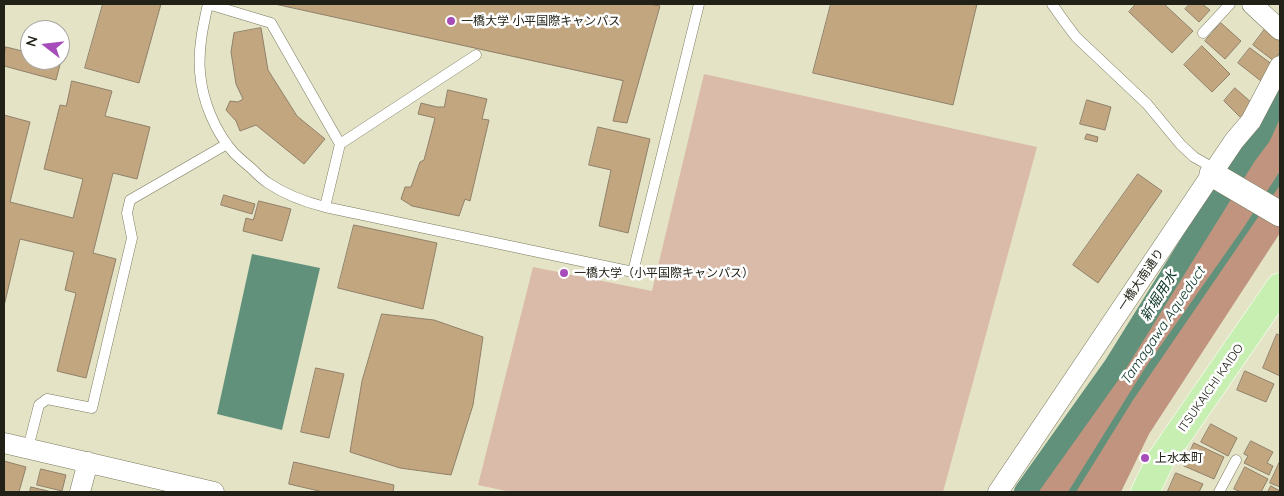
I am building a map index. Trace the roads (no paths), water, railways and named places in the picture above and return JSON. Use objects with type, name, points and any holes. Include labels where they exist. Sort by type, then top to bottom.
[{"type":"main road","name":"ITSUKAICHI KAIDO","points":[[1144,492],[1160,461],[1274,301]]},
{"type":"street","points":[[1252,4],[1280,30]]},
{"type":"street","name":"一橋大南通り","points":[[998,492],[1226,181],[1234,141],[1251,121],[1280,66]]},
{"type":"street","points":[[1226,181],[1280,214]]},
{"type":"street","points":[[4,443],[214,492]]},
{"type":"street","points":[[80,492],[88,462]]},
{"type":"lane","points":[[325,207],[340,144],[271,23],[208,4],[200,50],[200,72],[203,93],[219,133],[233,152],[266,182],[293,197],[325,207],[633,272],[699,4]]},
{"type":"lane","points":[[1052,4],[1076,37],[1147,104],[1181,145],[1226,181]]},
{"type":"lane","points":[[1203,33],[1230,4]]},
{"type":"lane","points":[[340,144],[476,54]]},
{"type":"lane","points":[[28,448],[39,405],[47,399],[92,408],[132,238],[127,213],[130,200],[228,144]]},
{"type":"lane","points":[[1219,492],[1236,460]]},
{"type":"waterway","name":"新堀用水","points":[[1025,492],[1114,367],[1245,156],[1260,136],[1280,92]]},
{"type":"place","name":"一橋大学 小平国際キャンパス","points":[[451,21]]},
{"type":"place","name":"一橋大学（小平国際キャンパス）","points":[[564,273]]},
{"type":"place","name":"上水本町","points":[[1145,458]]},
{"type":"water label","name":"Tamagawa Aqueduct","points":[[1163,326]]}]
